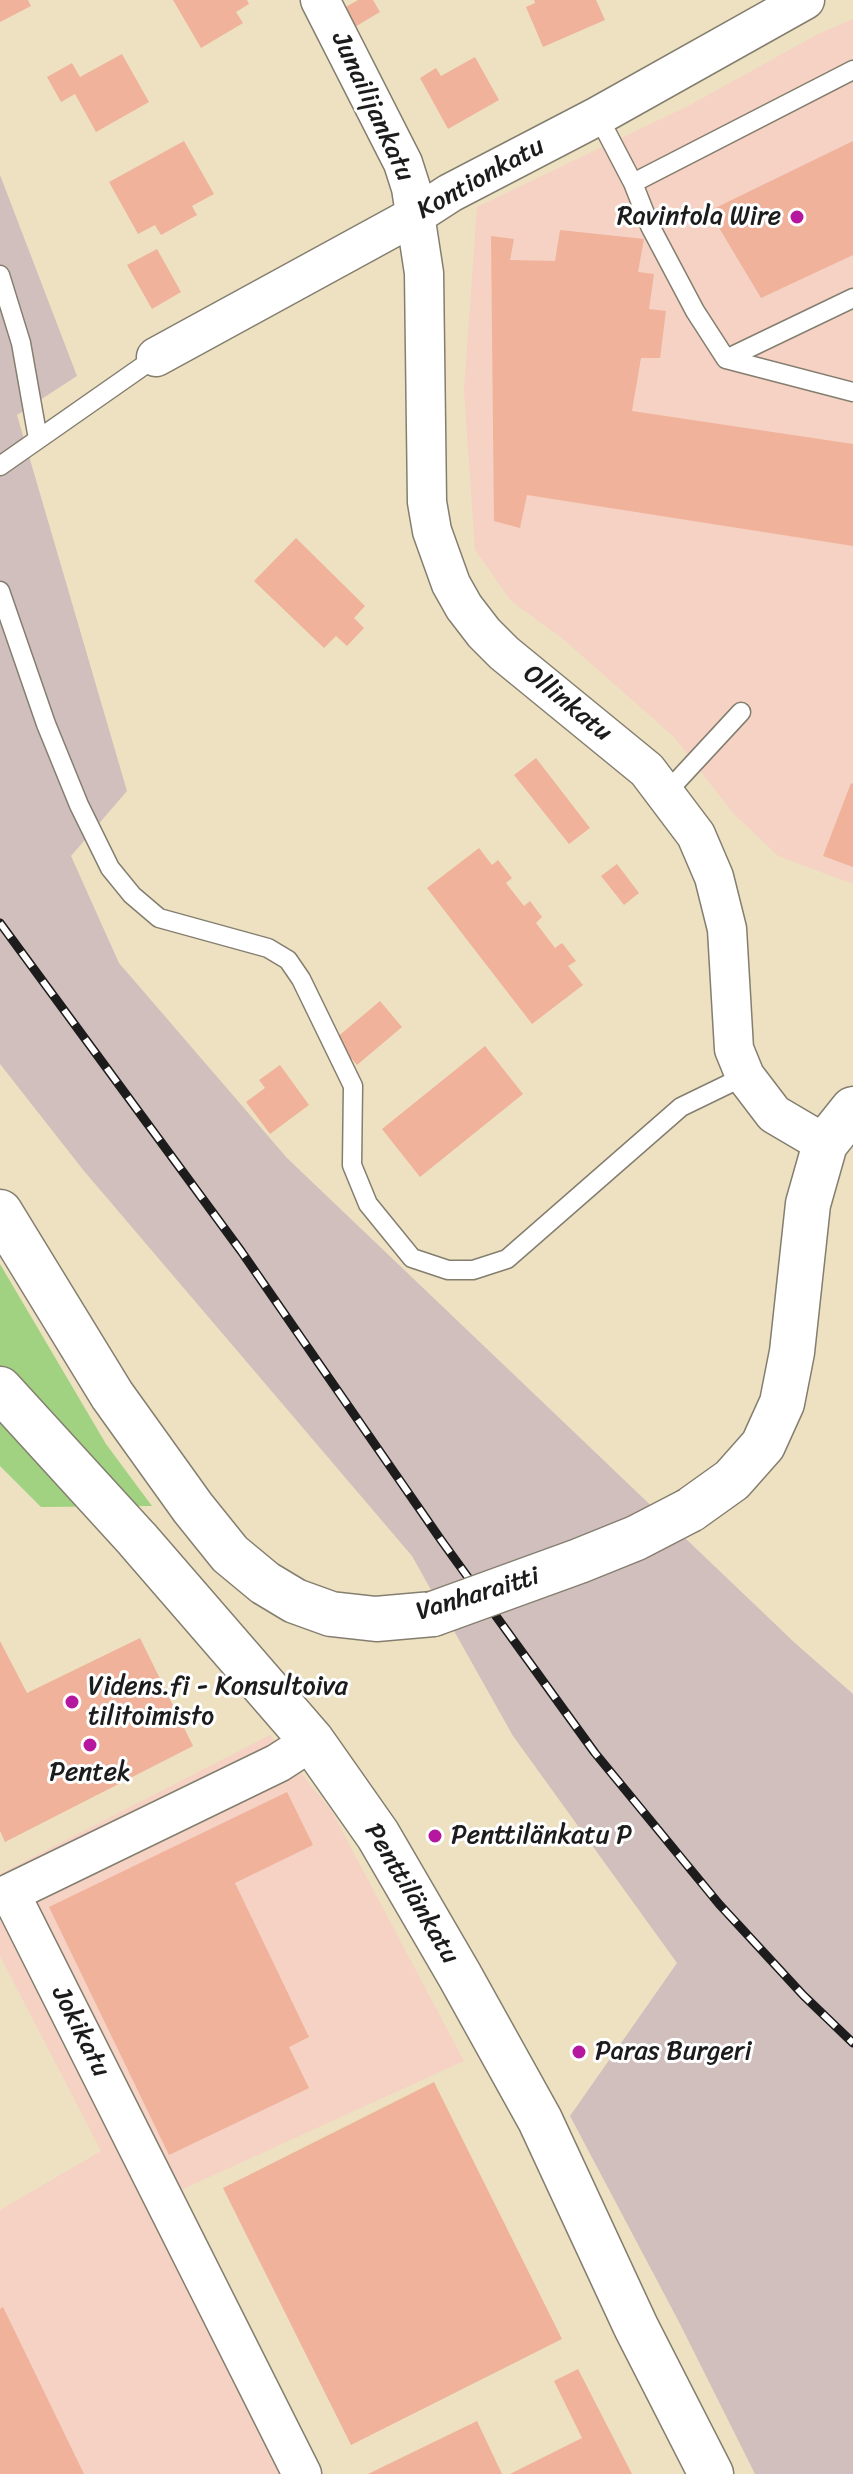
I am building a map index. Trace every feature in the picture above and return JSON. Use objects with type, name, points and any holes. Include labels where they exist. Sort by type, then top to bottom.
[{"type":"street","name":"Junailijankatu","points":[[320,0],[403,163],[416,215]]},
{"type":"street","name":"Kontionkatu","points":[[156,357],[805,0]]},
{"type":"street","name":"Ollinkatu","points":[[416,215],[424,273],[427,502],[432,531],[451,584],[484,633],[504,653],[647,770],[696,835],[714,877],[727,929],[734,1049],[745,1076],[774,1114],[825,1144]]},
{"type":"street","name":"Vanharaitti","points":[[0,1212],[112,1395],[230,1554],[265,1583],[295,1601],[331,1614],[376,1619],[433,1614],[636,1538],[690,1510],[732,1480],[763,1445],[782,1403],[792,1352],[808,1204],[825,1144],[853,1109]]},
{"type":"street","name":"Penttilänkatu","points":[[0,1389],[137,1539],[312,1741],[378,1835],[540,2120],[636,2327],[711,2474]]},
{"type":"street","name":"Jokikatu","points":[[302,2474],[10,1893],[278,1763],[312,1741]]},
{"type":"lane","points":[[633,183],[853,70]]},
{"type":"lane","points":[[598,116],[633,183],[656,238],[695,311],[726,359],[853,392]]},
{"type":"lane","points":[[0,275],[21,343],[38,439]]},
{"type":"lane","points":[[726,359],[853,298]]},
{"type":"lane","points":[[0,466],[156,357]]},
{"type":"lane","points":[[0,591],[46,724],[79,805],[110,868],[132,895],[159,918],[268,948],[288,960],[301,979],[353,1086],[352,1165],[368,1204],[412,1258],[448,1270],[473,1270],[507,1259],[681,1107],[745,1076]]},
{"type":"lane","points":[[666,793],[741,712]]},
{"type":"shaded area","points":[[853,19],[853,884],[778,856],[732,812],[674,737],[562,638],[511,601],[475,550],[464,390],[477,207],[690,105],[818,34]]},
{"type":"shaded area","points":[[0,175],[77,376],[17,415],[127,791],[71,856],[119,963],[287,1158],[795,1643],[853,1694],[853,2474],[755,2474],[570,2116],[677,1963],[513,1736],[412,1556],[84,1171],[0,1064]]},
{"type":"shaded area","points":[[270,1735],[331,1810],[464,2061],[172,2194],[314,2474],[0,2474],[0,2210],[101,2151],[0,1956],[0,1874]]},
{"type":"green space","points":[[0,1264],[106,1444],[152,1506],[41,1507],[0,1466]]},
{"type":"building","points":[[0,0],[28,0],[31,6],[0,22]]},
{"type":"building","points":[[173,0],[247,0],[249,4],[236,12],[243,23],[201,48]]},
{"type":"building","points":[[358,0],[373,0],[380,12],[348,31],[337,12]]},
{"type":"building","points":[[534,0],[596,0],[605,20],[543,47],[526,7],[535,3]]},
{"type":"building","points":[[122,54],[149,102],[96,132],[75,94],[61,102],[47,77],[72,63],[80,77]]},
{"type":"building","points":[[475,57],[499,100],[448,129],[420,78],[436,68],[441,76]]},
{"type":"building","points":[[184,141],[214,194],[192,206],[197,215],[161,235],[155,225],[138,234],[109,182]]},
{"type":"building","points":[[853,141],[853,255],[761,298],[709,211]]},
{"type":"building","points":[[560,230],[644,239],[638,272],[654,274],[649,309],[666,311],[660,358],[641,358],[632,411],[853,444],[853,546],[527,495],[520,528],[494,521],[491,236],[514,239],[510,260],[555,261]]},
{"type":"building","points":[[157,249],[181,292],[152,309],[127,265]]},
{"type":"building","points":[[296,538],[365,606],[354,618],[364,628],[347,646],[336,636],[324,648],[254,581]]},
{"type":"building","points":[[536,758],[590,828],[569,844],[514,775]]},
{"type":"building","points":[[853,784],[853,867],[823,856]]},
{"type":"building","points":[[479,848],[492,865],[498,860],[512,878],[506,883],[524,906],[530,901],[542,917],[536,923],[555,948],[562,943],[576,961],[568,966],[583,985],[532,1024],[427,888]]},
{"type":"building","points":[[617,864],[639,893],[624,905],[601,876]]},
{"type":"building","points":[[380,1001],[402,1027],[357,1065],[335,1039]]},
{"type":"building","points":[[485,1046],[523,1094],[420,1177],[382,1129]]},
{"type":"building","points":[[280,1065],[309,1105],[270,1134],[246,1102],[265,1088],[259,1080]]},
{"type":"building","points":[[140,1638],[193,1746],[5,1842],[0,1831],[0,1641],[27,1693]]},
{"type":"building","points":[[287,1792],[313,1845],[235,1883],[309,2037],[289,2047],[309,2088],[169,2155],[49,1907]]},
{"type":"building","points":[[434,2082],[562,2339],[351,2445],[223,2188]]},
{"type":"building","points":[[3,2307],[84,2474],[0,2474],[0,2309]]},
{"type":"building","points":[[578,2369],[632,2474],[510,2474],[582,2438],[554,2381]]},
{"type":"building","points":[[477,2421],[502,2474],[368,2474]]},
{"type":"railway","points":[[0,923],[241,1251],[441,1540],[595,1753],[719,1904],[803,1995],[853,2043]]},
{"type":"place","name":"Ravintola Wire","points":[[797,217]]},
{"type":"place","name":"Videns.fi - Konsultoiva tilitoimisto","points":[[72,1702]]},
{"type":"place","name":"Pentek","points":[[90,1745]]},
{"type":"place","name":"Penttilänkatu P","points":[[435,1836]]},
{"type":"place","name":"Paras Burgeri","points":[[579,2052]]}]
